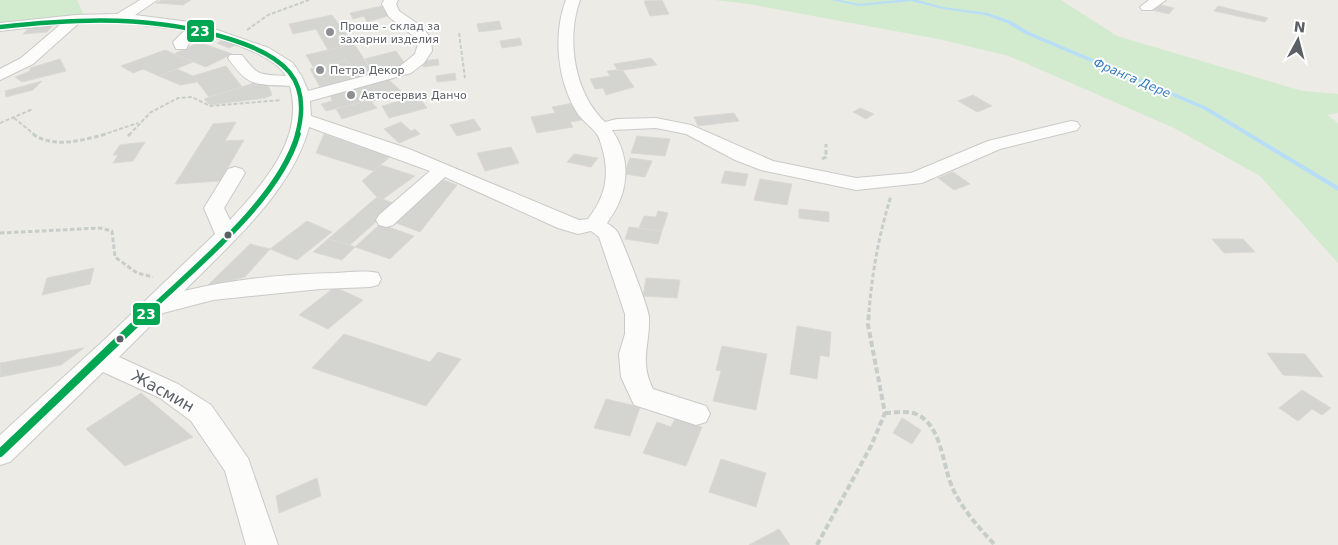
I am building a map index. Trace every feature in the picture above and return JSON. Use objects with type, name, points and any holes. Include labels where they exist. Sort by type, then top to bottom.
[{"type":"street","points":[[105,18],[126,0]]},
{"type":"street","points":[[121,18],[150,0]]},
{"type":"street","points":[[302,109],[405,70],[416,63],[426,44],[424,36],[394,14],[389,4],[391,0]]},
{"type":"street","points":[[302,109],[334,129],[442,170],[565,224],[578,227],[595,224],[612,198],[617,182],[614,157],[607,136],[585,111],[575,90],[565,43],[566,22],[573,0]]},
{"type":"street","points":[[0,27],[105,18],[157,21],[197,27],[236,40],[288,66],[296,82],[302,109],[290,157],[259,201],[155,306],[0,454]]},
{"type":"street","points":[[0,75],[27,60],[76,19]]},
{"type":"street","points":[[181,46],[181,42],[197,27]]},
{"type":"street","points":[[5,42],[20,38],[56,36]]},
{"type":"street","points":[[236,58],[250,76],[296,82]]},
{"type":"street","points":[[601,128],[636,123],[656,123],[682,128],[691,130],[742,156],[768,166],[856,184],[915,180],[963,157],[994,145],[1071,126]]},
{"type":"street","points":[[386,220],[442,170]]},
{"type":"street","points":[[226,235],[214,208],[234,173]]},
{"type":"street","points":[[595,224],[608,234],[637,314],[632,354],[634,377],[643,396],[696,414]]},
{"type":"street","points":[[155,306],[213,292],[320,280],[370,279]]},
{"type":"street","name":"Жасмин","points":[[100,359],[169,391],[201,413],[238,467],[262,545]]},
{"type":"path","points":[[236,40],[268,15],[309,0]]},
{"type":"path","points":[[459,33],[465,78]]},
{"type":"path","points":[[128,136],[140,122],[164,104],[185,97],[200,100],[210,106],[302,109]]},
{"type":"path","points":[[0,123],[33,110]]},
{"type":"path","points":[[14,118],[41,139],[50,141],[108,134],[140,122]]},
{"type":"path","points":[[817,545],[871,446],[885,413],[868,325],[871,283],[883,221],[895,182]]},
{"type":"path","points":[[0,233],[100,228],[112,231],[115,257],[137,273],[178,283]]},
{"type":"path","points":[[885,413],[916,414],[930,426],[941,451],[952,488],[974,522],[995,545]]},
{"type":"green space","points":[[0,0],[77,0],[84,15],[0,23]]},
{"type":"green space","points":[[715,0],[1061,0],[1117,36],[1302,91],[1338,94],[1338,113],[1327,115],[1338,123],[1338,263],[1260,176],[1174,128],[1009,56],[938,39],[749,4]]},
{"type":"building","points":[[162,0],[191,0],[183,5],[156,3]]},
{"type":"building","points":[[662,0],[669,14],[650,16],[644,1]]},
{"type":"building","points":[[1157,4],[1174,8],[1169,14],[1152,10]]},
{"type":"building","points":[[382,6],[388,16],[367,22],[364,16],[353,19],[350,13]]},
{"type":"building","points":[[1218,6],[1268,18],[1265,22],[1214,11]]},
{"type":"building","points":[[332,15],[354,44],[328,50],[316,29],[293,34],[289,24]]},
{"type":"building","points":[[499,21],[502,29],[479,32],[477,24]]},
{"type":"building","points":[[53,25],[47,32],[23,34],[30,27]]},
{"type":"building","points":[[228,38],[240,43],[229,48],[217,43]]},
{"type":"building","points":[[520,38],[522,45],[502,48],[500,41]]},
{"type":"building","points":[[199,42],[232,54],[206,67],[174,54]]},
{"type":"building","points":[[354,44],[374,74],[355,78],[346,60],[314,68],[306,55]]},
{"type":"building","points":[[165,50],[193,62],[159,76],[143,69],[133,73],[121,66]]},
{"type":"building","points":[[396,51],[406,65],[374,74],[365,59]]},
{"type":"building","points":[[651,58],[657,65],[618,71],[614,64]]},
{"type":"building","points":[[60,59],[66,71],[22,82],[15,77],[30,71],[30,68]]},
{"type":"building","points":[[438,59],[439,65],[423,67],[423,61]]},
{"type":"building","points":[[346,60],[355,78],[320,87],[310,69]]},
{"type":"building","points":[[226,66],[242,87],[209,97],[193,76]]},
{"type":"building","points":[[177,69],[193,76],[197,82],[180,85],[159,76]]},
{"type":"building","points":[[607,71],[623,71],[634,87],[606,95],[603,88],[595,89],[590,79],[610,76]]},
{"type":"building","points":[[455,73],[456,80],[437,82],[436,76]]},
{"type":"building","points":[[387,78],[402,92],[371,102],[370,100],[326,111],[321,104],[332,101],[330,94]]},
{"type":"building","points":[[42,81],[33,90],[6,97],[5,91]]},
{"type":"building","points":[[254,83],[255,85],[268,85],[272,95],[265,98],[210,105],[204,99]]},
{"type":"building","points":[[973,95],[992,106],[977,112],[958,101]]},
{"type":"building","points":[[418,96],[427,108],[389,118],[382,106]]},
{"type":"building","points":[[370,100],[377,108],[342,119],[336,109]]},
{"type":"building","points":[[574,103],[582,120],[570,122],[573,127],[537,133],[531,117],[555,113],[552,107]]},
{"type":"building","points":[[860,108],[874,114],[866,119],[853,112]]},
{"type":"building","points":[[734,113],[739,121],[698,126],[694,117]]},
{"type":"building","points":[[474,119],[481,130],[457,136],[450,125]]},
{"type":"building","points":[[236,122],[225,141],[244,140],[220,181],[175,184],[213,124]]},
{"type":"building","points":[[401,122],[411,131],[415,129],[420,134],[399,143],[384,129]]},
{"type":"building","points":[[324,134],[390,157],[373,171],[316,153]]},
{"type":"building","points":[[637,136],[670,139],[665,156],[631,153]]},
{"type":"building","points":[[145,142],[133,161],[113,163],[118,155],[113,155],[120,145]]},
{"type":"building","points":[[511,147],[519,163],[485,171],[477,153]]},
{"type":"building","points":[[574,154],[598,158],[591,167],[567,162]]},
{"type":"building","points":[[630,158],[652,161],[645,177],[624,174]]},
{"type":"building","points":[[381,165],[415,176],[383,199],[377,197],[362,181]]},
{"type":"building","points":[[725,171],[748,174],[745,186],[721,183]]},
{"type":"building","points":[[953,172],[970,184],[954,190],[938,178]]},
{"type":"building","points":[[441,179],[457,185],[420,232],[394,222]]},
{"type":"building","points":[[760,179],[792,184],[787,205],[754,200]]},
{"type":"building","points":[[377,197],[396,204],[350,245],[328,239]]},
{"type":"building","points":[[799,209],[829,212],[829,222],[799,218]]},
{"type":"building","points":[[658,211],[668,213],[662,231],[639,228],[644,216],[656,217]]},
{"type":"building","points":[[307,221],[332,232],[297,260],[270,249]]},
{"type":"building","points":[[380,224],[414,236],[390,259],[355,247]]},
{"type":"building","points":[[629,227],[662,231],[658,244],[625,239]]},
{"type":"building","points":[[328,239],[355,247],[342,260],[313,252]]},
{"type":"building","points":[[1212,239],[1243,239],[1255,252],[1224,253]]},
{"type":"building","points":[[250,244],[270,249],[245,277],[207,286]]},
{"type":"building","points":[[94,268],[90,284],[42,295],[47,278]]},
{"type":"building","points":[[646,278],[680,280],[677,298],[643,296]]},
{"type":"building","points":[[335,287],[363,300],[328,329],[299,315]]},
{"type":"building","points":[[797,326],[831,332],[829,357],[820,355],[817,379],[790,374]]},
{"type":"building","points":[[344,334],[430,362],[438,352],[461,359],[426,406],[312,368]]},
{"type":"building","points":[[722,346],[767,354],[756,410],[713,401],[721,371],[716,370]]},
{"type":"building","points":[[84,348],[61,365],[0,377],[0,363]]},
{"type":"building","points":[[1267,353],[1305,354],[1323,377],[1283,375]]},
{"type":"building","points":[[1302,390],[1331,408],[1322,415],[1312,409],[1298,421],[1279,408]]},
{"type":"building","points":[[141,393],[193,437],[125,466],[86,429]]},
{"type":"building","points":[[606,399],[640,407],[630,436],[594,428]]},
{"type":"building","points":[[902,418],[921,430],[912,444],[893,433]]},
{"type":"building","points":[[675,419],[702,427],[686,466],[643,453],[657,422],[671,427]]},
{"type":"building","points":[[721,459],[766,473],[756,507],[709,492]]},
{"type":"building","points":[[317,478],[321,496],[279,513],[276,496]]},
{"type":"building","points":[[779,529],[790,545],[749,545]]},
{"type":"waterway","name":"Франга Дере","points":[[834,0],[859,5],[911,0]]},
{"type":"waterway","name":"Франга Дере","points":[[912,0],[943,8],[986,14],[1009,22],[1027,33],[1205,108],[1338,189]]},
{"type":"transit line","name":"23","points":[[0,27],[93,19],[153,22],[213,34],[264,52],[287,68],[297,84],[302,113],[295,143],[284,166],[252,210],[213,250],[0,453]]},
{"type":"place","name":"Проше - склад за захарни изделия","points":[[330,32]]},
{"type":"place","name":"Петра Декор","points":[[320,70]]},
{"type":"place","name":"Автосервиз Данчо","points":[[351,95]]}]
